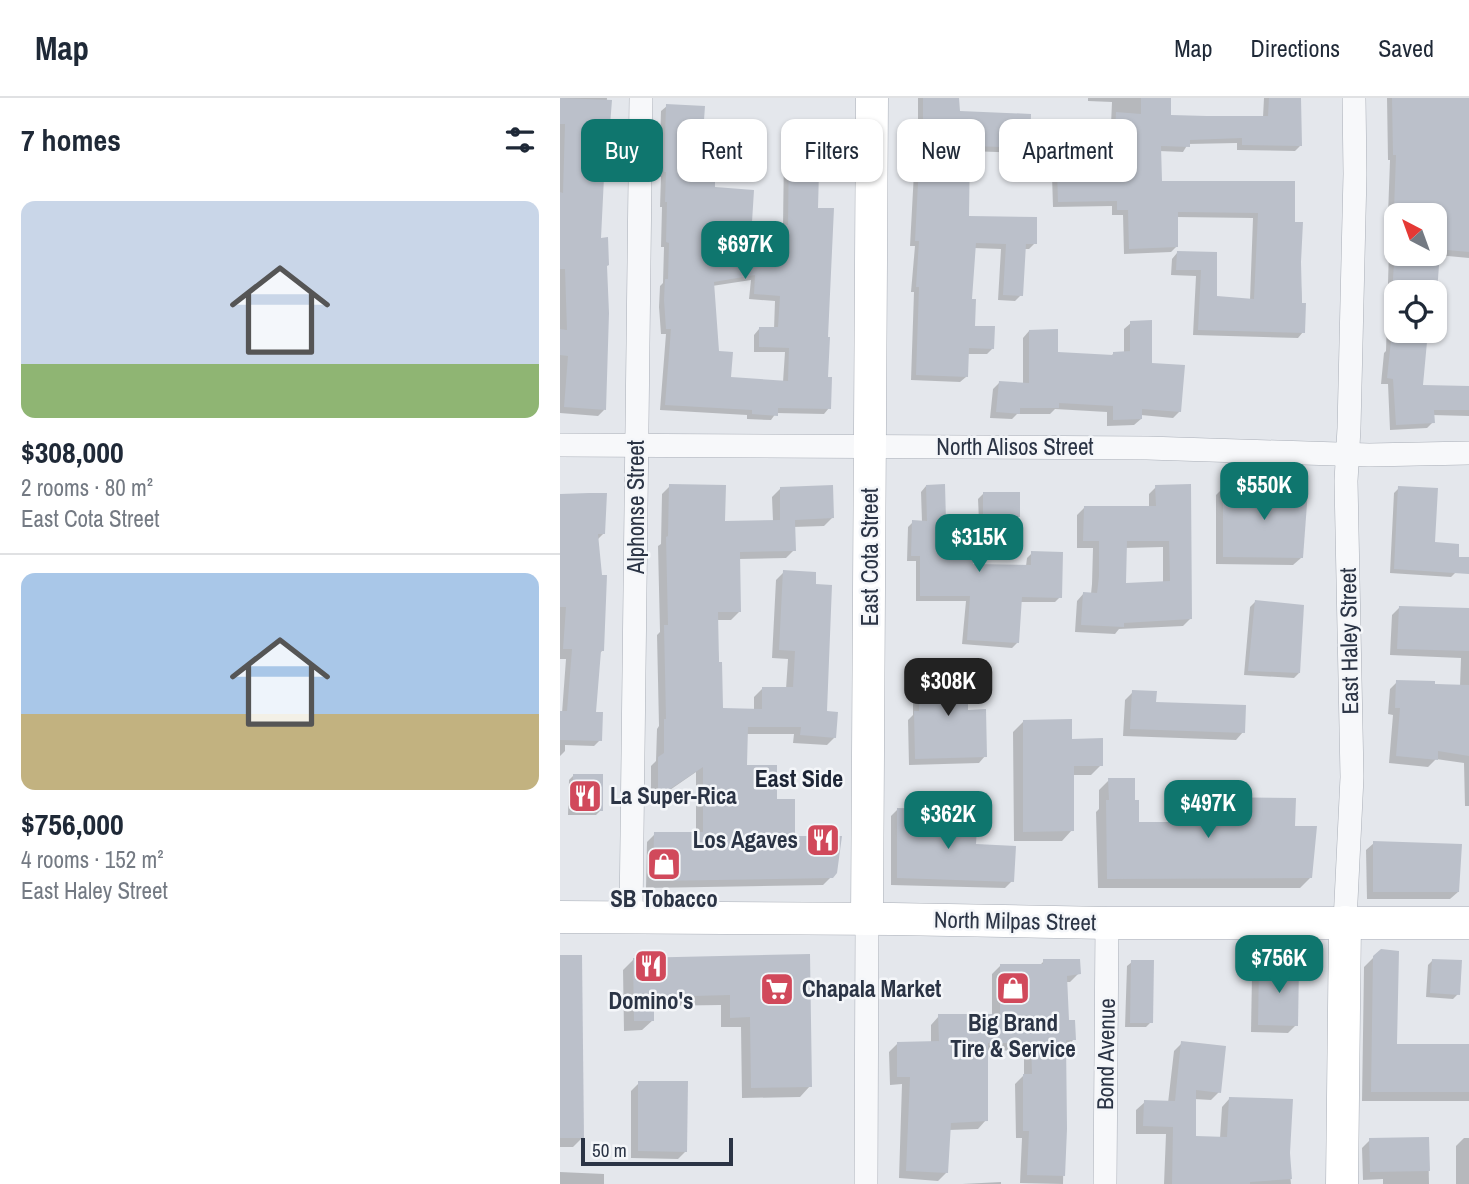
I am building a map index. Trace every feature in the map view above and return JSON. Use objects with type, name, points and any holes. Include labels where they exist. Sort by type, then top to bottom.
[{"type":"street","name":"Alphonse Street","points":[[632,917],[641,98]]},
{"type":"street","name":"East Cota Street","points":[[866,1184],[872,98]]},
{"type":"street","name":"East Haley Street","points":[[1342,1184],[1345,922],[1352,766],[1346,495],[1355,188],[1354,98]]},
{"type":"street","name":"North Alisos Street","points":[[560,444],[1161,448],[1369,455],[1469,453]]},
{"type":"street","name":"North Milpas Street","points":[[560,917],[1107,923],[1469,923]]},
{"type":"street","name":"Bond Avenue","points":[[1105,1184],[1107,923]]},
{"type":"building","points":[[560,98],[612,100],[611,119],[581,119],[581,182],[604,182],[601,238],[608,237],[609,265],[606,410],[564,407],[568,356],[560,355],[560,329],[567,330],[565,269],[560,269],[560,192],[563,193],[565,124],[560,124]]},
{"type":"building","points":[[923,98],[959,98],[960,111],[1031,114],[1031,119],[999,119],[999,147],[985,146],[985,119],[923,119]]},
{"type":"building","points":[[1141,98],[1171,98],[1171,115],[1268,116],[1269,98],[1301,98],[1302,146],[1242,145],[1242,138],[1190,140],[1190,147],[1161,146],[1162,181],[1295,181],[1295,222],[1303,222],[1301,262],[1302,303],[1306,303],[1305,333],[1198,330],[1201,270],[1176,270],[1177,251],[1217,252],[1217,296],[1254,299],[1258,213],[1178,212],[1178,247],[1129,249],[1128,210],[1117,210],[1117,201],[1058,202],[1057,182],[1137,182],[1137,119],[1116,119],[1116,112],[1141,114]]},
{"type":"building","points":[[1392,98],[1469,98],[1469,252],[1447,250],[1447,203],[1394,203],[1396,155],[1393,155]]},
{"type":"building","points":[[666,104],[705,106],[704,119],[677,119],[677,182],[715,182],[715,187],[754,190],[752,222],[788,225],[789,182],[819,182],[818,208],[834,208],[828,337],[828,377],[832,377],[831,409],[778,408],[778,416],[752,414],[752,410],[665,405],[671,329],[666,329],[664,300],[665,279],[668,279],[669,243],[666,242]],"holes":[[[755,275],[754,294],[780,296],[778,327],[759,327],[759,347],[789,348],[788,381],[731,377],[733,352],[719,351],[714,282]]]},
{"type":"building","points":[[918,182],[969,182],[969,216],[1037,217],[1037,244],[1026,244],[1023,296],[1003,295],[1006,244],[976,243],[972,299],[976,299],[975,326],[995,326],[994,349],[969,348],[968,377],[916,375],[919,241],[915,241]]},
{"type":"building","points":[[1394,266],[1439,266],[1438,280],[1393,280]]},
{"type":"building","points":[[1152,320],[1152,363],[1185,365],[1181,412],[1142,409],[1142,419],[1113,420],[1113,406],[1059,403],[1059,408],[1020,408],[1020,414],[996,412],[999,381],[1029,383],[1029,330],[1058,329],[1058,352],[1113,355],[1113,352],[1130,351],[1130,321]]},
{"type":"building","points":[[1391,343],[1427,343],[1423,385],[1469,386],[1469,410],[1434,410],[1435,423],[1396,425],[1393,379],[1387,378]]},
{"type":"building","points":[[669,484],[726,485],[725,521],[780,520],[780,487],[833,485],[834,518],[795,520],[796,551],[740,552],[741,612],[718,612],[723,708],[762,709],[762,687],[793,687],[795,651],[779,650],[783,570],[816,572],[816,584],[832,585],[827,711],[838,712],[836,738],[800,735],[801,727],[748,727],[747,765],[777,765],[777,799],[795,799],[795,836],[842,836],[837,873],[833,878],[653,881],[654,832],[703,832],[703,767],[658,797],[658,757],[664,753],[666,719],[664,625],[668,625],[666,537]]},
{"type":"building","points":[[945,484],[946,521],[974,522],[973,564],[1031,565],[1031,551],[1063,552],[1062,598],[1022,597],[1019,643],[967,640],[970,596],[920,596],[920,556],[911,556],[912,520],[927,521],[926,485]]},
{"type":"building","points":[[1191,484],[1192,619],[1124,623],[1124,627],[1081,625],[1083,592],[1097,593],[1099,576],[1099,541],[1083,541],[1084,506],[1156,506],[1155,485]],"holes":[[[1127,541],[1169,541],[1170,581],[1126,583]]]},
{"type":"building","points":[[1223,485],[1308,490],[1303,558],[1223,557]]},
{"type":"building","points":[[1398,486],[1438,488],[1435,542],[1459,544],[1459,557],[1469,557],[1469,574],[1394,569]]},
{"type":"building","points":[[983,492],[1020,492],[1020,517],[983,517]]},
{"type":"building","points":[[607,493],[605,534],[598,534],[602,575],[607,575],[604,651],[601,651],[596,712],[603,712],[602,741],[560,740],[560,711],[567,711],[572,649],[563,649],[566,607],[560,607],[560,494]]},
{"type":"building","points":[[1255,600],[1304,605],[1300,673],[1248,671]]},
{"type":"building","points":[[1399,606],[1469,608],[1469,651],[1397,649]]},
{"type":"building","points":[[968,669],[968,710],[986,709],[987,757],[915,759],[914,711],[919,711],[919,670]]},
{"type":"building","points":[[1396,680],[1469,685],[1469,756],[1438,751],[1438,760],[1396,756],[1400,708],[1395,708]]},
{"type":"building","points":[[1132,690],[1157,691],[1156,702],[1246,705],[1245,733],[1130,729]]},
{"type":"building","points":[[1072,719],[1072,739],[1103,738],[1103,766],[1074,766],[1074,831],[1023,832],[1023,720]]},
{"type":"building","points":[[573,774],[603,774],[603,811],[573,811]]},
{"type":"building","points":[[1108,778],[1135,778],[1139,822],[1200,822],[1201,797],[1296,798],[1295,826],[1317,826],[1312,878],[1107,879]]},
{"type":"building","points":[[897,808],[941,809],[941,827],[977,828],[976,844],[1016,846],[1014,882],[897,878]]},
{"type":"building","points":[[1373,841],[1462,844],[1459,892],[1373,892]]},
{"type":"building","points":[[1381,949],[1399,951],[1397,1044],[1469,1044],[1469,1092],[1371,1092],[1373,956]]},
{"type":"building","points":[[810,954],[812,1087],[751,1088],[750,1017],[730,1018],[730,995],[654,997],[654,1021],[634,1021],[633,958]]},
{"type":"building","points":[[560,955],[582,955],[584,1138],[560,1138]]},
{"type":"building","points":[[1043,959],[1080,959],[1081,974],[1067,976],[1069,1020],[1075,1020],[1076,1040],[1066,1040],[1065,1176],[1027,1175],[1029,1131],[1023,1131],[1023,1074],[1032,1074],[1031,1043],[988,1043],[988,1121],[951,1123],[948,1173],[906,1171],[910,1077],[897,1077],[897,1042],[939,1041],[938,1014],[1000,1014],[1000,964],[1043,964]]},
{"type":"building","points":[[1432,959],[1462,960],[1460,995],[1430,993]]},
{"type":"building","points":[[1131,960],[1154,960],[1153,1023],[1130,1023]]},
{"type":"building","points":[[1259,965],[1299,965],[1298,1026],[1258,1025]]},
{"type":"building","points":[[1181,1041],[1226,1046],[1221,1093],[1196,1090],[1196,1136],[1227,1137],[1229,1097],[1293,1099],[1290,1153],[1292,1179],[1250,1184],[1172,1184],[1173,1127],[1143,1126],[1144,1100],[1175,1101]]},
{"type":"building","points":[[638,1081],[688,1081],[687,1152],[638,1151]]},
{"type":"building","points":[[1429,1137],[1430,1171],[1370,1172],[1369,1138]]},
{"type":"place","name":"La Super-Rica","points":[[585,796]]},
{"type":"place","name":"Los Agaves","points":[[823,840]]},
{"type":"place","name":"SB Tobacco","points":[[664,864]]},
{"type":"place","name":"Domino's","points":[[651,966]]},
{"type":"place","name":"Big Brand Tire & Service","points":[[1013,988]]},
{"type":"place","name":"Chapala Market","points":[[777,989]]},
{"type":"district","name":"East Side","points":[[799,779]]}]
